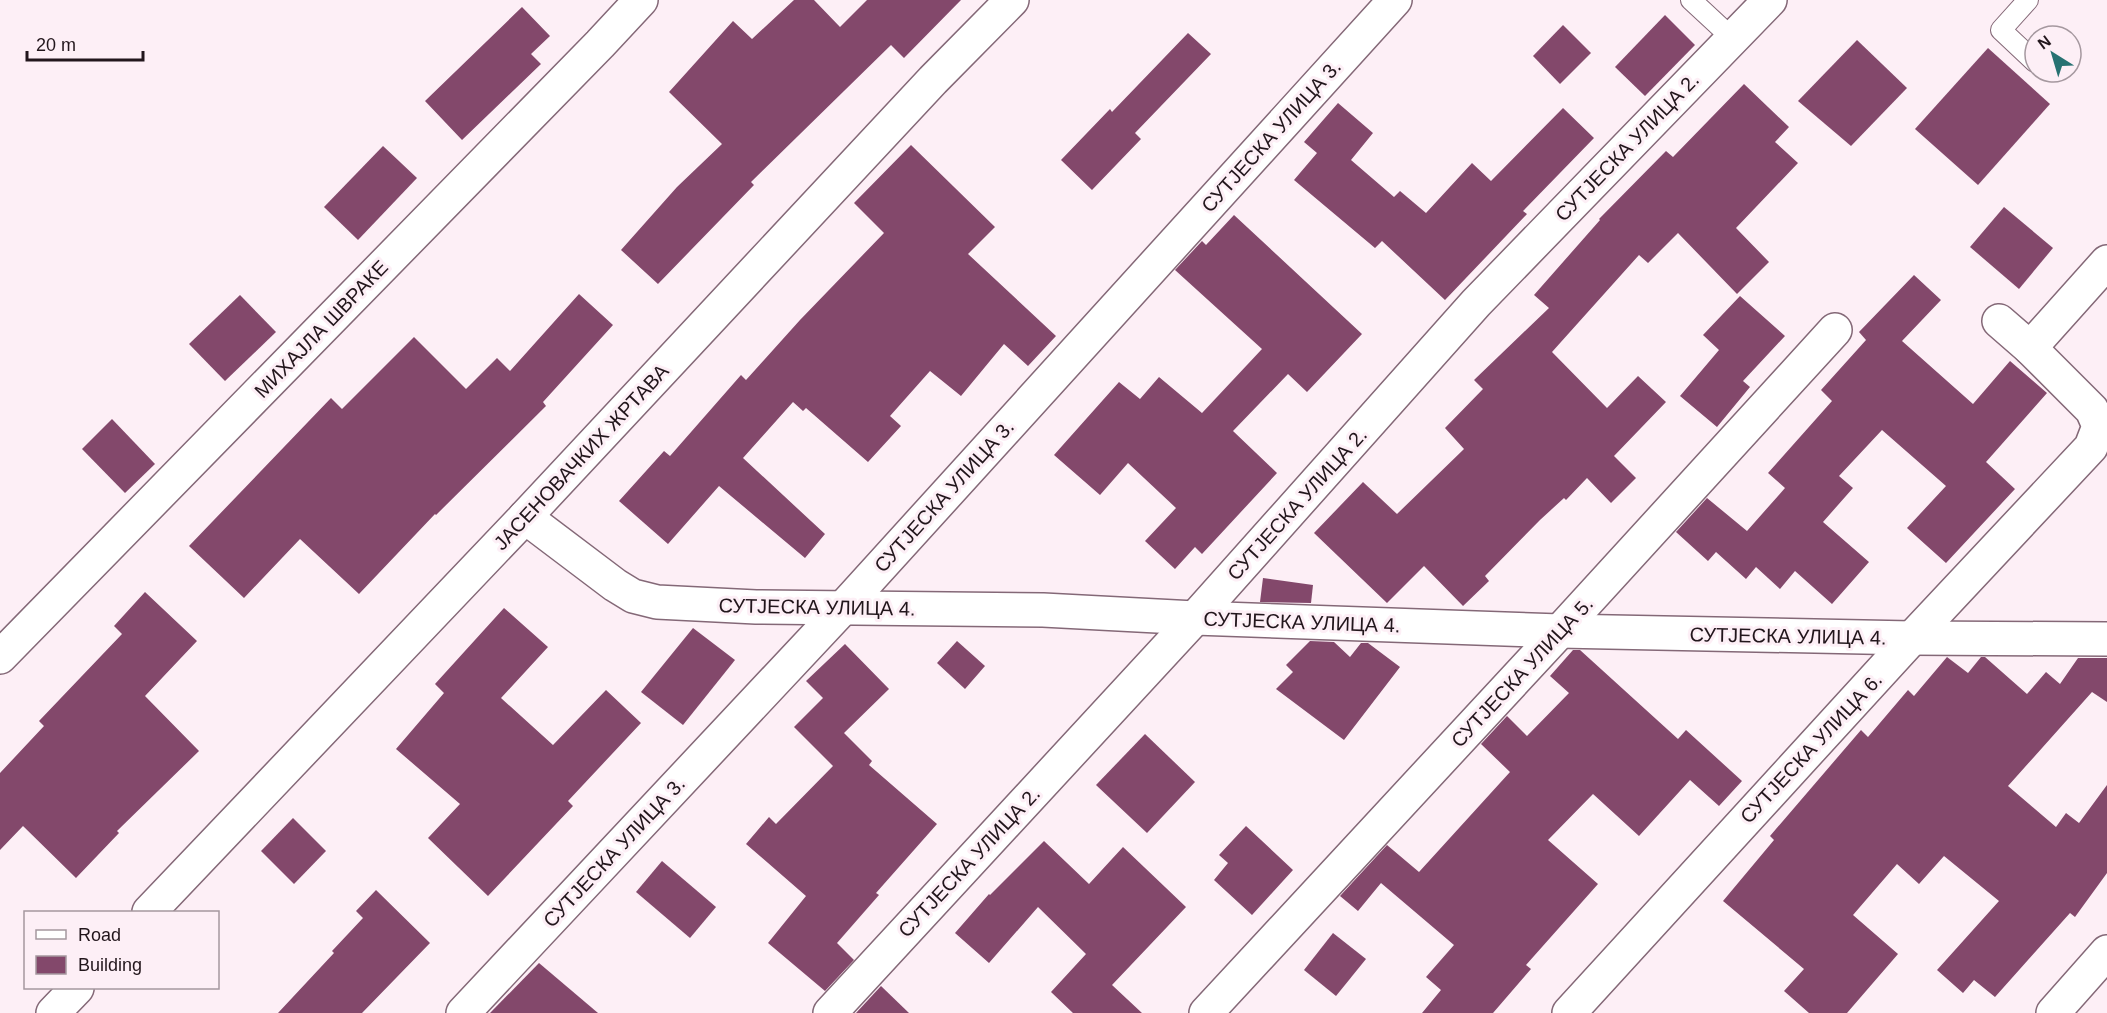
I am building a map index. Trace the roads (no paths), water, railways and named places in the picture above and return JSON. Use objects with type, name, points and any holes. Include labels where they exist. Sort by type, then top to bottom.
[{"type":"street","name":"МИХАЈЛА ШВРАКЕ","points":[[0,657],[641,0]]},
{"type":"street","name":"ЈАСЕНОВАЧКИХ ЖРТАВА","points":[[150,911],[525,517],[933,80],[1012,0]]},
{"type":"street","name":"СУТЈЕСКА УЛИЦА 3.","points":[[463,1013],[842,609],[1395,0]]},
{"type":"street","name":"СУТЈЕСКА УЛИЦА 2.","points":[[830,1013],[1195,618],[1476,303],[1770,0]]},
{"type":"street","points":[[2030,348],[2107,262]]},
{"type":"street","name":"СУТЈЕСКА УЛИЦА 6.","points":[[1569,1013],[1912,638],[2091,447],[2099,426],[2092,410],[2030,348],[1999,321]]},
{"type":"street","name":"СУТЈЕСКА УЛИЦА 5.","points":[[1206,1013],[1560,631],[1834,330]]},
{"type":"street","name":"СУТЈЕСКА УЛИЦА 4.","points":[[525,517],[615,585],[633,596],[657,602],[842,609],[1043,610],[1195,618],[1560,631],[1912,638],[2107,639]]},
{"type":"street","points":[[2054,1013],[2107,952]]},
{"type":"street","points":[[53,1013],[75,989]]},
{"type":"lane","points":[[1691,0],[1732,39]]},
{"type":"lane","points":[[2023,51],[2001,30],[2028,0]]}]
